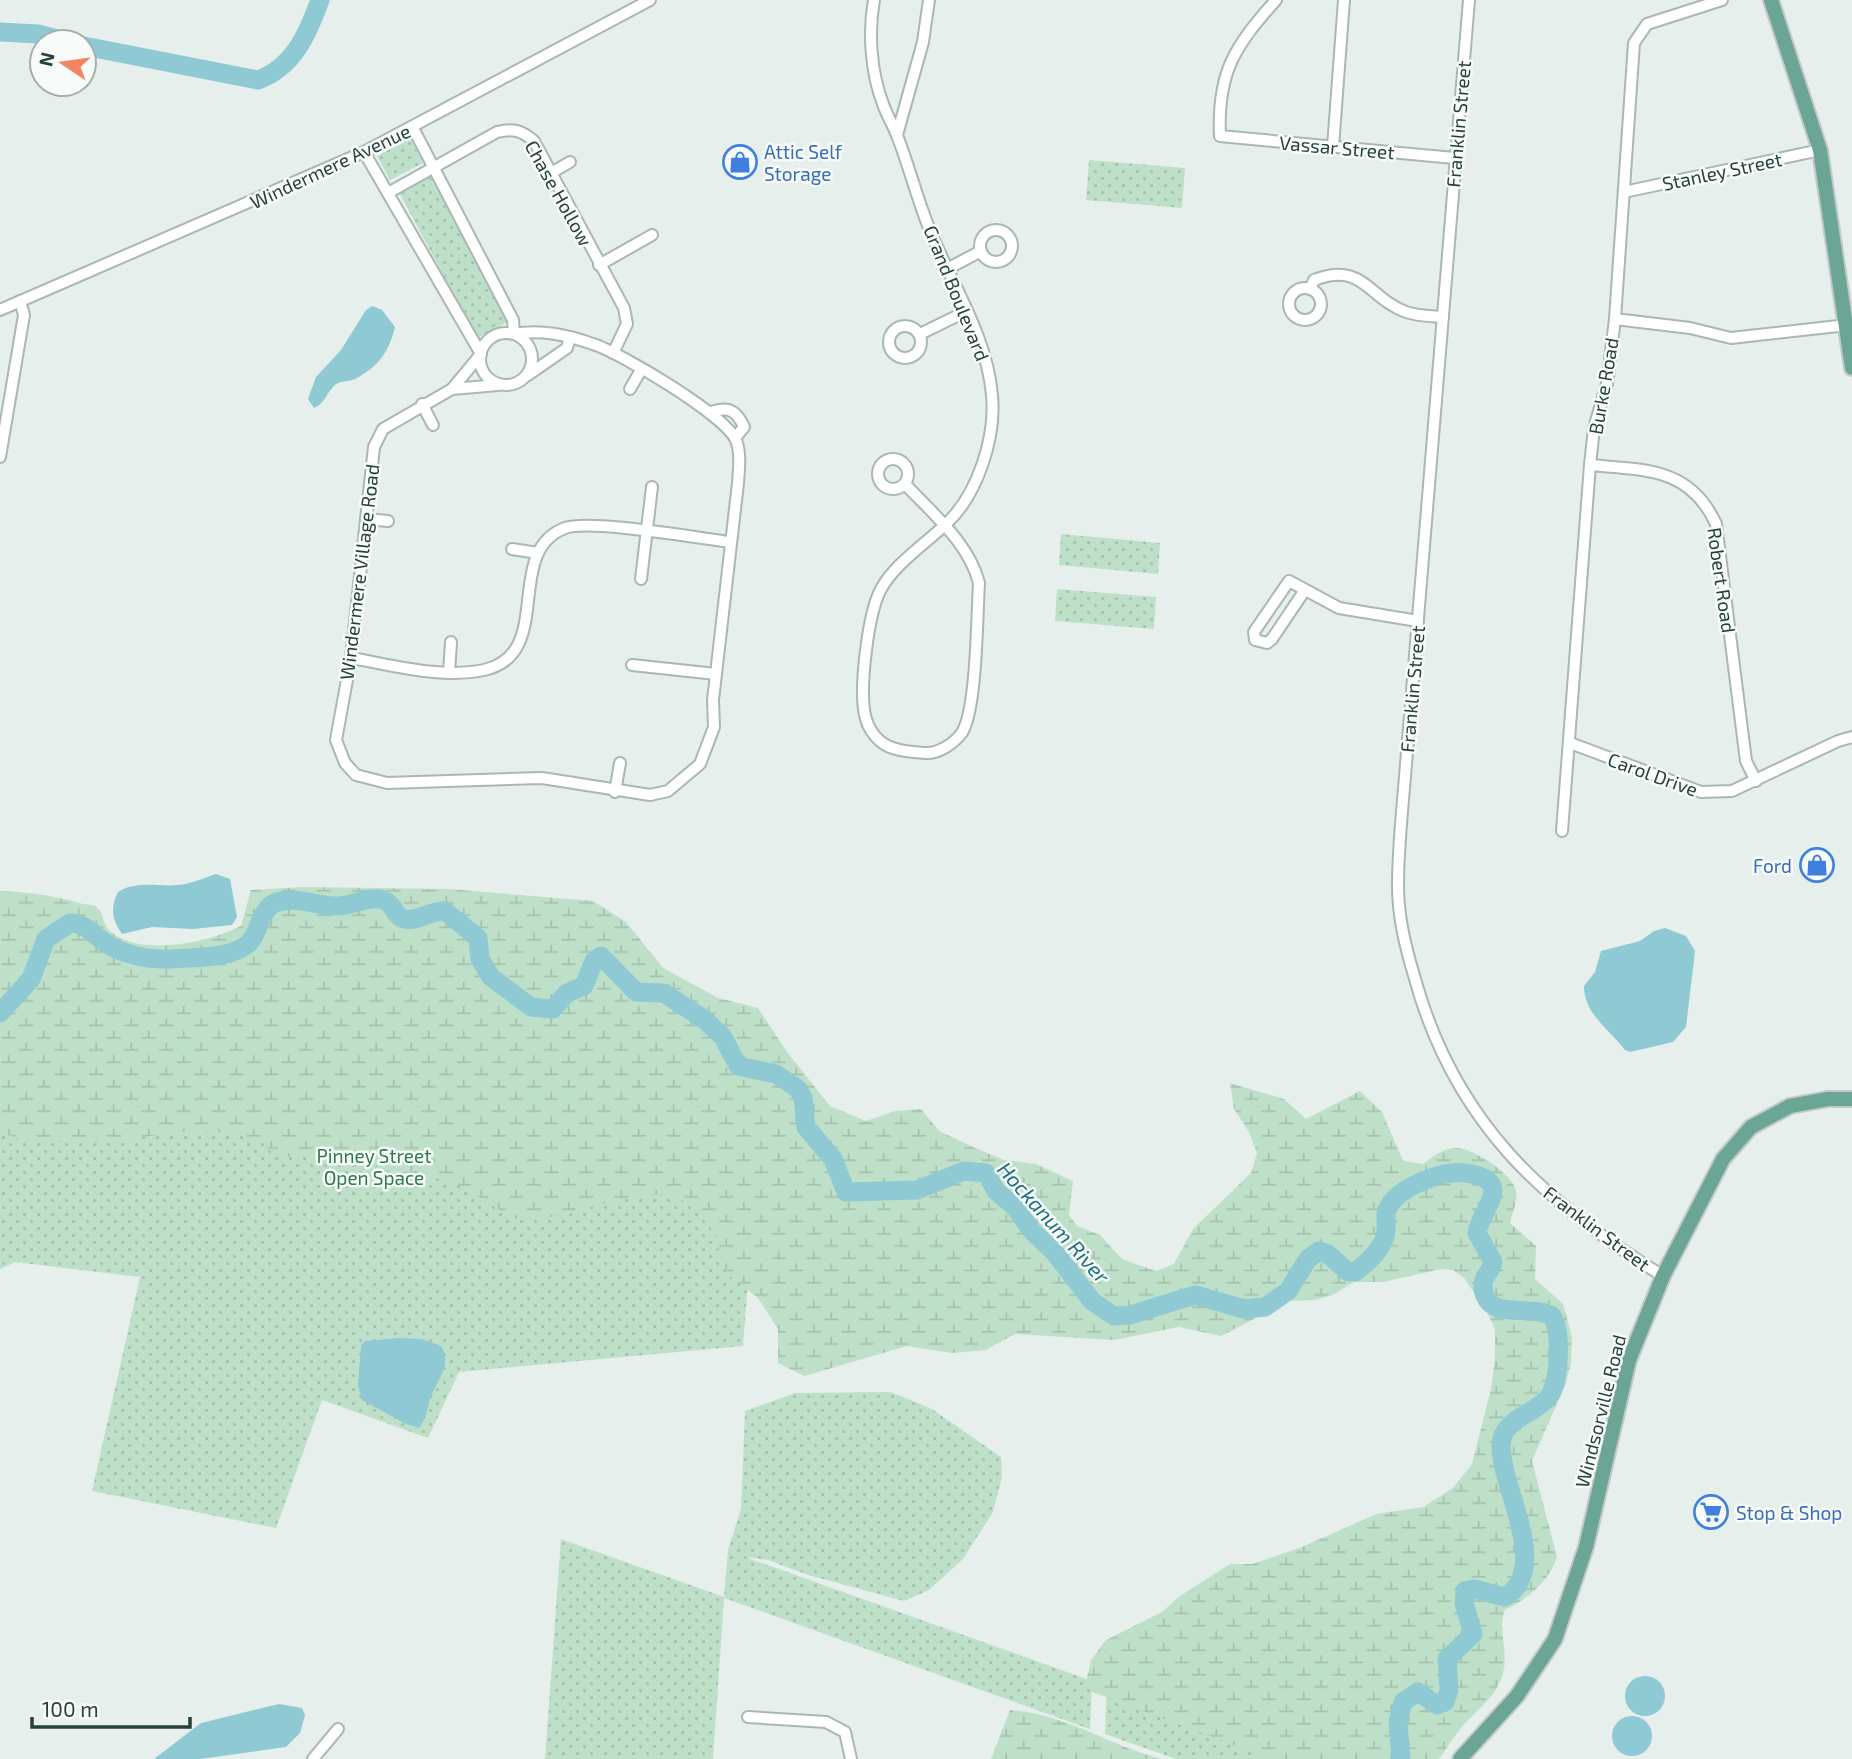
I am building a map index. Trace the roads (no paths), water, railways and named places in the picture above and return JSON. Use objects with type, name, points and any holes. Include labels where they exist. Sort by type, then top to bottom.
[{"type":"main road","points":[[1771,0],[1820,150],[1847,279],[1847,325],[1852,368]]},
{"type":"main road","name":"Windsorville Road","points":[[1460,1759],[1531,1678],[1562,1623],[1595,1512],[1629,1360],[1663,1276],[1693,1214],[1735,1142],[1751,1128],[1790,1106],[1828,1099],[1852,1099]]},
{"type":"street","name":"Windermere Avenue","points":[[0,310],[364,152],[650,0]]},
{"type":"street","name":"Grand Boulevard","points":[[874,0],[871,46],[875,76],[883,104],[898,135],[930,232],[980,340],[993,397],[991,430],[970,491],[943,526],[892,574],[879,593],[873,614],[864,683],[866,721],[883,744],[906,751],[933,754],[962,733],[970,710],[979,583],[975,568],[962,546],[943,526]]},
{"type":"street","points":[[898,135],[923,42],[929,0]]},
{"type":"street","name":"Vassar Street","points":[[1276,0],[1236,48],[1225,71],[1219,108],[1220,136],[1454,158]]},
{"type":"street","points":[[1333,147],[1344,0]]},
{"type":"street","points":[[1462,0],[1469,0]]},
{"type":"street","name":"Franklin Street","points":[[1469,0],[1454,158],[1398,887],[1404,939],[1426,1020],[1449,1072],[1478,1118],[1513,1160],[1563,1203],[1663,1276]]},
{"type":"street","name":"Burke Road","points":[[1562,831],[1590,465],[1594,428],[1607,384],[1615,318],[1634,43],[1647,24],[1722,0]]},
{"type":"street","points":[[413,128],[513,320],[514,334],[528,343],[532,367],[528,375]]},
{"type":"street","name":"Chase Hollow","points":[[388,193],[497,132],[510,129],[524,132],[534,141],[624,308],[627,324],[613,353]]},
{"type":"street","name":"Stanley Street","points":[[1624,192],[1820,150]]},
{"type":"street","points":[[364,152],[470,341],[481,354],[482,369],[499,385]]},
{"type":"street","points":[[551,173],[570,162]]},
{"type":"street","points":[[599,265],[652,235]]},
{"type":"street","points":[[947,269],[981,251]]},
{"type":"street","points":[[1310,289],[1314,280],[1340,273],[1359,278],[1404,311],[1443,317]]},
{"type":"street","points":[[0,457],[24,315],[20,301]]},
{"type":"street","points":[[920,334],[967,311]]},
{"type":"street","points":[[1615,318],[1690,328],[1731,338],[1847,325]]},
{"type":"street","name":"Windermere Village Road","points":[[452,389],[490,339],[497,335],[535,330],[570,337],[613,353],[711,412],[735,438],[739,454],[738,482],[716,674],[714,727],[700,764],[668,790],[650,795],[615,792],[571,781],[542,778],[387,783],[356,775],[345,762],[336,740],[351,658],[374,447],[383,429],[452,389],[515,384],[559,354],[566,348],[570,337]]},
{"type":"street","points":[[630,389],[642,370]]},
{"type":"street","points":[[422,404],[433,425]]},
{"type":"street","name":"Windermere Village Road","points":[[711,412],[730,409],[738,414],[744,427],[735,438]]},
{"type":"street","name":"Robert Road","points":[[1590,465],[1656,471],[1694,490],[1707,504],[1716,524],[1746,761],[1756,781]]},
{"type":"street","points":[[905,484],[943,526]]},
{"type":"street","points":[[641,579],[652,487]]},
{"type":"street","points":[[366,519],[388,521]]},
{"type":"street","points":[[351,658],[423,671],[449,672],[484,670],[513,655],[524,633],[538,553],[549,538],[567,527],[581,525],[730,542]]},
{"type":"street","points":[[513,549],[538,553]]},
{"type":"street","points":[[1305,590],[1272,639],[1267,643],[1255,640],[1254,632],[1289,581],[1339,608],[1418,621]]},
{"type":"street","points":[[449,672],[451,642]]},
{"type":"street","points":[[632,665],[716,674]]},
{"type":"street","name":"Carol Drive","points":[[1570,743],[1701,792],[1732,791],[1852,737]]},
{"type":"street","points":[[615,792],[620,763]]},
{"type":"street","points":[[748,1717],[826,1722],[845,1732],[851,1759]]},
{"type":"street","points":[[313,1759],[338,1729]]},
{"type":"water","points":[[372,306],[382,310],[395,327],[390,343],[378,362],[355,379],[336,384],[321,404],[314,408],[308,399],[316,377],[341,350],[366,310]]},
{"type":"water","points":[[216,874],[230,879],[237,917],[232,925],[193,929],[152,927],[122,934],[114,919],[113,909],[118,892],[140,885],[183,884]]},
{"type":"water","points":[[1665,928],[1686,936],[1695,951],[1686,1027],[1673,1042],[1630,1052],[1598,1021],[1588,1005],[1584,986],[1595,972],[1601,951],[1640,941],[1654,931]]},
{"type":"water","points":[[422,1339],[441,1346],[444,1352],[444,1369],[419,1428],[404,1423],[362,1400],[358,1385],[361,1346],[365,1341]]},
{"type":"water","points":[[1645,1676],[1659,1682],[1665,1696],[1659,1710],[1645,1716],[1631,1710],[1625,1696],[1631,1682]]},
{"type":"water","points":[[279,1704],[302,1708],[305,1715],[300,1733],[286,1747],[200,1759],[154,1759],[201,1723]]},
{"type":"water","points":[[1632,1716],[1646,1722],[1652,1736],[1646,1750],[1632,1756],[1618,1750],[1612,1736],[1618,1722]]},
{"type":"waterway","name":"Hockanum River","points":[[98,49],[258,80],[281,67],[298,48],[320,0]]},
{"type":"waterway","name":"Hockanum River","points":[[0,32],[28,33]]},
{"type":"waterway","name":"Hockanum River","points":[[0,1013],[31,979],[46,939],[70,923],[81,925],[110,946],[132,955],[172,959],[213,956],[243,948],[253,938],[266,910],[283,901],[338,906],[380,899],[404,919],[445,911],[478,938],[480,959],[491,977],[531,1007],[553,1009],[567,993],[584,986],[594,961],[601,956],[636,992],[664,993],[705,1020],[723,1037],[738,1066],[776,1074],[798,1089],[803,1098],[806,1127],[833,1159],[846,1192],[917,1190],[964,1171],[986,1173],[996,1191],[1015,1207],[1031,1230],[1054,1252],[1092,1301],[1114,1316],[1130,1315],[1195,1295],[1244,1309],[1265,1307],[1288,1291],[1308,1259],[1319,1251],[1328,1254],[1348,1272],[1355,1272],[1360,1268],[1383,1242],[1388,1208],[1401,1193],[1445,1174],[1465,1173],[1481,1177],[1493,1188],[1477,1233],[1493,1262],[1483,1283],[1486,1298],[1501,1309],[1543,1312],[1552,1316],[1557,1333],[1557,1370],[1548,1398],[1512,1423],[1502,1437],[1503,1463],[1524,1547],[1524,1567],[1518,1584],[1505,1597],[1474,1589],[1465,1591],[1464,1603],[1473,1634],[1447,1659],[1449,1690],[1445,1702],[1437,1705],[1418,1692],[1403,1702],[1398,1722],[1401,1759]]},
{"type":"place","name":"Attic Self Storage","points":[[740,162]]},
{"type":"place","name":"Ford","points":[[1817,865]]},
{"type":"place","name":"Stop & Shop","points":[[1711,1512]]},
{"type":"park label","name":"Pinney Street Open Space","points":[[374,1166]]}]
